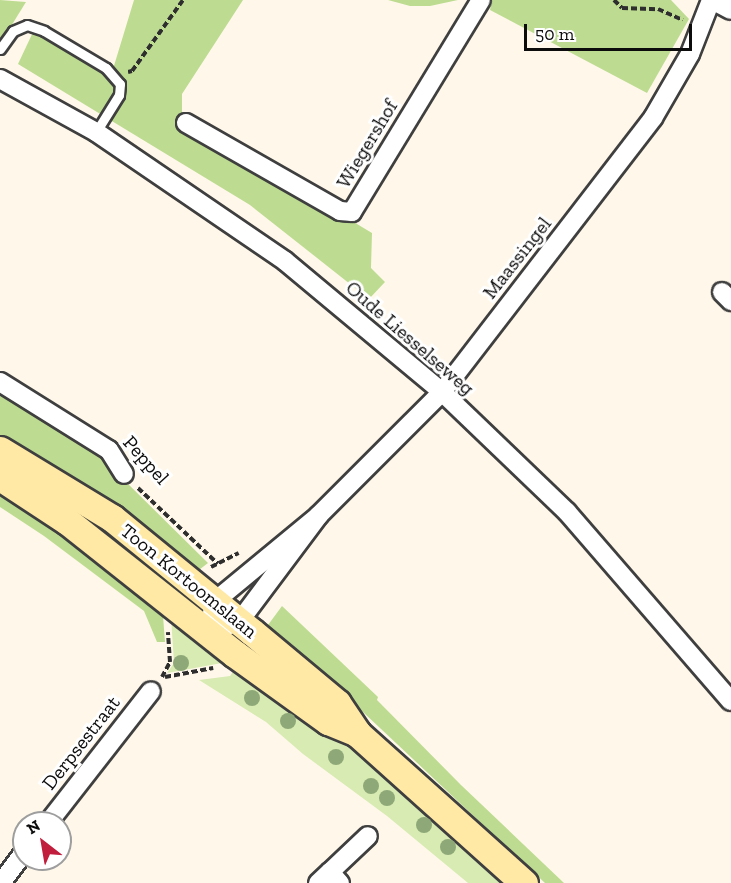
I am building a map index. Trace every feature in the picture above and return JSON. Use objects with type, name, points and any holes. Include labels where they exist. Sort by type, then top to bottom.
[{"type":"street","name":"Wiegershof","points":[[186,123],[340,211],[352,212],[481,0]]},
{"type":"street","points":[[712,0],[731,10]]},
{"type":"street","name":"Maassingel","points":[[214,602],[319,515],[442,392],[653,118],[690,54],[712,0]]},
{"type":"street","name":"Oude Liesselseweg","points":[[0,79],[96,132],[285,261],[442,392],[567,512],[731,701]]},
{"type":"street","name":"Peppel","points":[[0,381],[109,450],[124,474]]},
{"type":"street","name":"Toon Kortoomslaan","points":[[0,450],[112,519],[239,622],[337,703],[358,734],[524,883]]},
{"type":"street","name":"Toon Kortoomslaan","points":[[0,477],[67,521],[177,605],[235,654],[328,721],[358,734]]},
{"type":"street","name":"Maassingel","points":[[239,622],[319,515]]},
{"type":"street","points":[[214,602],[209,632],[239,622]]},
{"type":"street","name":"Derpsestraat","points":[[57,811],[151,691]]},
{"type":"street","points":[[330,879],[368,836]]},
{"type":"street","points":[[2,883],[12,870]]},
{"type":"lane","points":[[0,49],[13,31],[27,25],[44,31],[116,76],[120,84],[119,95],[96,132]]},
{"type":"path","points":[[116,76],[132,71],[183,0]]},
{"type":"path","points":[[614,0],[621,8],[658,9],[681,20],[689,19]]},
{"type":"path","name":"Peppel","points":[[124,474],[218,564]]},
{"type":"path","points":[[177,605],[167,617],[170,662],[161,678],[225,666],[235,654]]},
{"type":"green space","points":[[0,0],[26,2],[0,44]]},
{"type":"green space","points":[[134,0],[243,0],[182,94],[182,119],[372,233],[371,268],[385,282],[369,299],[250,205],[18,64],[34,30],[107,71],[113,69]]},
{"type":"green space","points":[[388,0],[458,0],[430,6],[410,6]]},
{"type":"green space","points":[[492,0],[671,0],[689,19],[647,93],[490,10]]},
{"type":"green space","points":[[0,389],[107,453],[121,477],[208,563],[195,573],[0,441]]},
{"type":"green space","points":[[0,485],[167,609],[163,616],[165,642],[157,642],[144,611],[44,536],[0,507]]},
{"type":"green space","points":[[282,606],[378,697],[377,700],[461,785],[564,883],[545,883],[364,713],[272,637],[268,625]]},
{"type":"green space","points":[[171,617],[228,657],[222,663],[167,673],[174,663]]},
{"type":"green space","points":[[238,664],[345,741],[398,785],[506,883],[468,883],[387,816],[303,754],[266,722],[199,680],[230,676]]}]
